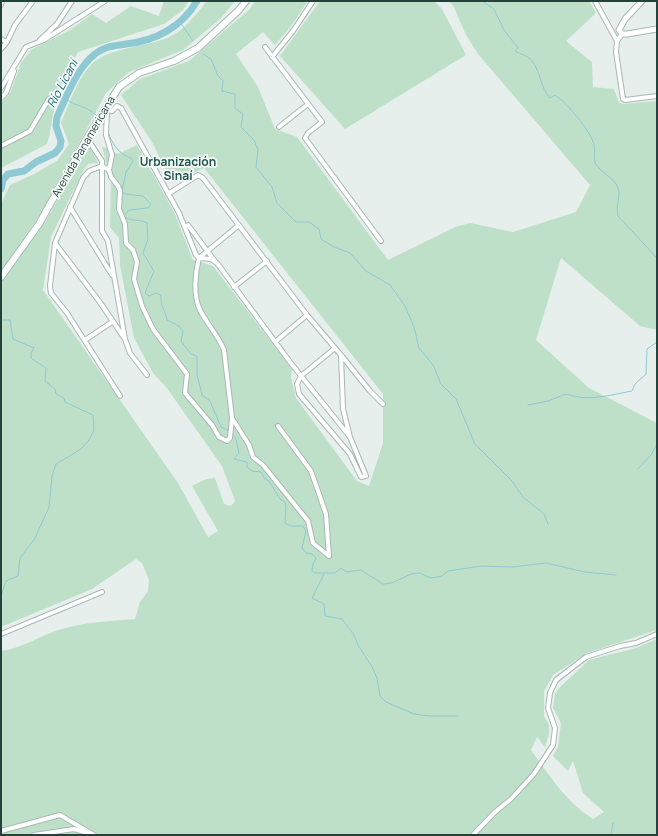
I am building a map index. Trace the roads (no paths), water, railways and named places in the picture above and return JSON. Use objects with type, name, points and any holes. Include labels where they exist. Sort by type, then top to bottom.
[{"type":"main road","name":"Avenida Panamericana","points":[[1,277],[39,224],[96,122],[115,92],[125,82],[139,73],[174,61],[198,48],[238,11],[246,1]]},
{"type":"street","points":[[1,5],[2,1]]},
{"type":"street","points":[[1,49],[7,42],[15,25],[33,1]]},
{"type":"street","points":[[37,43],[57,24],[72,1]]},
{"type":"street","points":[[1,88],[26,47],[37,43],[105,1]]},
{"type":"street","points":[[272,57],[293,31],[312,1]]},
{"type":"street","points":[[595,1],[616,41],[616,52],[623,99],[657,96]]},
{"type":"street","points":[[622,34],[619,30],[620,24],[642,1]]},
{"type":"street","points":[[616,41],[622,34],[657,29]]},
{"type":"street","points":[[1,39],[7,42]]},
{"type":"street","points":[[265,47],[322,122],[308,132],[305,138],[381,241]]},
{"type":"street","points":[[1,98],[9,85],[17,61]]},
{"type":"street","points":[[1,146],[30,131],[49,99]]},
{"type":"street","points":[[279,127],[308,104]]},
{"type":"street","points":[[199,258],[193,249],[179,213],[149,156],[121,108],[117,106],[112,111],[105,110],[106,135],[112,155],[109,170],[111,177],[120,191],[118,205],[125,224],[126,243],[133,250],[138,262],[134,279],[136,290],[150,323],[186,374],[185,393],[212,425],[219,437],[227,441],[230,438],[232,418],[224,350],[200,309],[197,298],[196,269],[199,258],[239,225]]},
{"type":"street","points":[[87,138],[99,155],[102,166],[102,230],[108,241],[125,339],[130,353],[147,375]]},
{"type":"street","points":[[102,166],[109,170]]},
{"type":"street","points":[[102,166],[89,171],[81,183],[55,243],[51,292],[58,299],[120,396]]},
{"type":"street","points":[[168,194],[195,176],[201,176],[307,315],[370,391],[383,404]]},
{"type":"street","points":[[70,207],[113,276]]},
{"type":"street","points":[[188,225],[300,376],[350,437]]},
{"type":"street","points":[[55,243],[99,301],[125,339]]},
{"type":"street","points":[[199,258],[211,259],[217,263]]},
{"type":"street","points":[[234,287],[266,261]]},
{"type":"street","points":[[275,342],[307,315]]},
{"type":"street","points":[[85,340],[112,322]]},
{"type":"street","points":[[335,348],[300,376],[297,384],[299,394],[350,454],[361,477],[366,476],[350,437],[343,409],[341,355]]},
{"type":"street","points":[[232,418],[249,444],[253,457],[263,465],[308,521],[313,543],[329,556],[326,514],[311,471],[278,426]]},
{"type":"street","points":[[1,634],[102,592]]},
{"type":"street","points":[[473,835],[495,812],[511,800],[534,774],[552,745],[555,728],[548,708],[550,693],[556,680],[586,657],[620,646],[636,643],[657,634]]},
{"type":"street","points":[[1,831],[60,815],[93,835]]},
{"type":"street","points":[[34,835],[74,829],[93,835]]},
{"type":"waterway","name":"Río Licani","points":[[1,189],[3,180],[8,174],[24,171],[36,162],[55,153],[60,147],[61,141],[56,126],[57,117],[77,75],[88,60],[98,51],[106,48],[147,40],[167,31],[184,18],[197,1]]},
{"type":"waterway","points":[[482,1],[494,9],[504,30],[518,48],[515,51],[531,59],[535,65],[544,89],[550,98],[555,95],[584,125],[594,145],[594,159],[596,164],[616,184],[618,188],[618,216],[657,258]]},
{"type":"waterway","points":[[180,22],[193,41]]},
{"type":"waterway","points":[[203,54],[211,59],[218,76],[223,81],[222,91],[235,94],[235,108],[243,114],[241,127],[254,140],[258,150],[256,167],[272,187],[277,203],[296,222],[309,222],[319,229],[321,239],[334,247],[350,253],[366,271],[390,285],[405,306],[414,327],[419,348],[433,365],[441,384],[456,399],[475,444],[512,481],[523,497],[544,514],[548,524]]},
{"type":"waterway","points":[[66,99],[97,116]]},
{"type":"waterway","points":[[101,121],[105,127]]},
{"type":"waterway","points":[[108,132],[116,148],[133,161],[126,172],[122,191],[125,194],[143,196],[151,204],[148,208],[129,210],[124,216],[129,219],[147,223],[148,239],[143,253],[154,271],[145,293],[149,296],[156,293],[161,295],[161,302],[167,320],[179,326],[183,331],[181,341],[191,354],[197,356],[197,375],[202,395],[210,401],[221,427],[229,431]]},
{"type":"waterway","points":[[1,320],[10,320],[13,339],[34,348],[31,353],[31,358],[46,368],[45,381],[55,389],[56,394],[64,398],[65,402],[93,415],[94,430],[89,440],[81,449],[56,464],[52,476],[49,507],[35,538],[20,558],[18,576],[6,581],[1,596]]},
{"type":"waterway","points":[[528,405],[548,401],[566,394],[591,398],[632,391],[635,384],[646,374],[647,349],[657,342]]},
{"type":"waterway","points":[[232,433],[236,439],[239,453],[234,459],[247,462],[247,467],[252,471],[261,472],[265,479],[269,481],[280,499],[285,502],[285,523],[290,526],[303,526],[306,531],[302,548],[306,553],[312,554],[316,558],[312,571],[315,573],[335,573],[341,568],[346,572],[361,570],[383,584],[392,583],[411,574],[420,573],[431,578],[442,576],[448,571],[481,566],[512,567],[546,563],[585,572],[616,575]]},
{"type":"waterway","points":[[638,469],[651,455],[657,444]]},
{"type":"waterway","points":[[324,574],[312,598],[324,604],[325,616],[342,619],[354,635],[377,678],[380,696],[386,702],[414,714],[429,716],[458,716]]},
{"type":"waterway","points":[[611,835],[613,823]]},
{"type":"district","name":"Urbanización Sinaí","points":[[178,170]]}]
